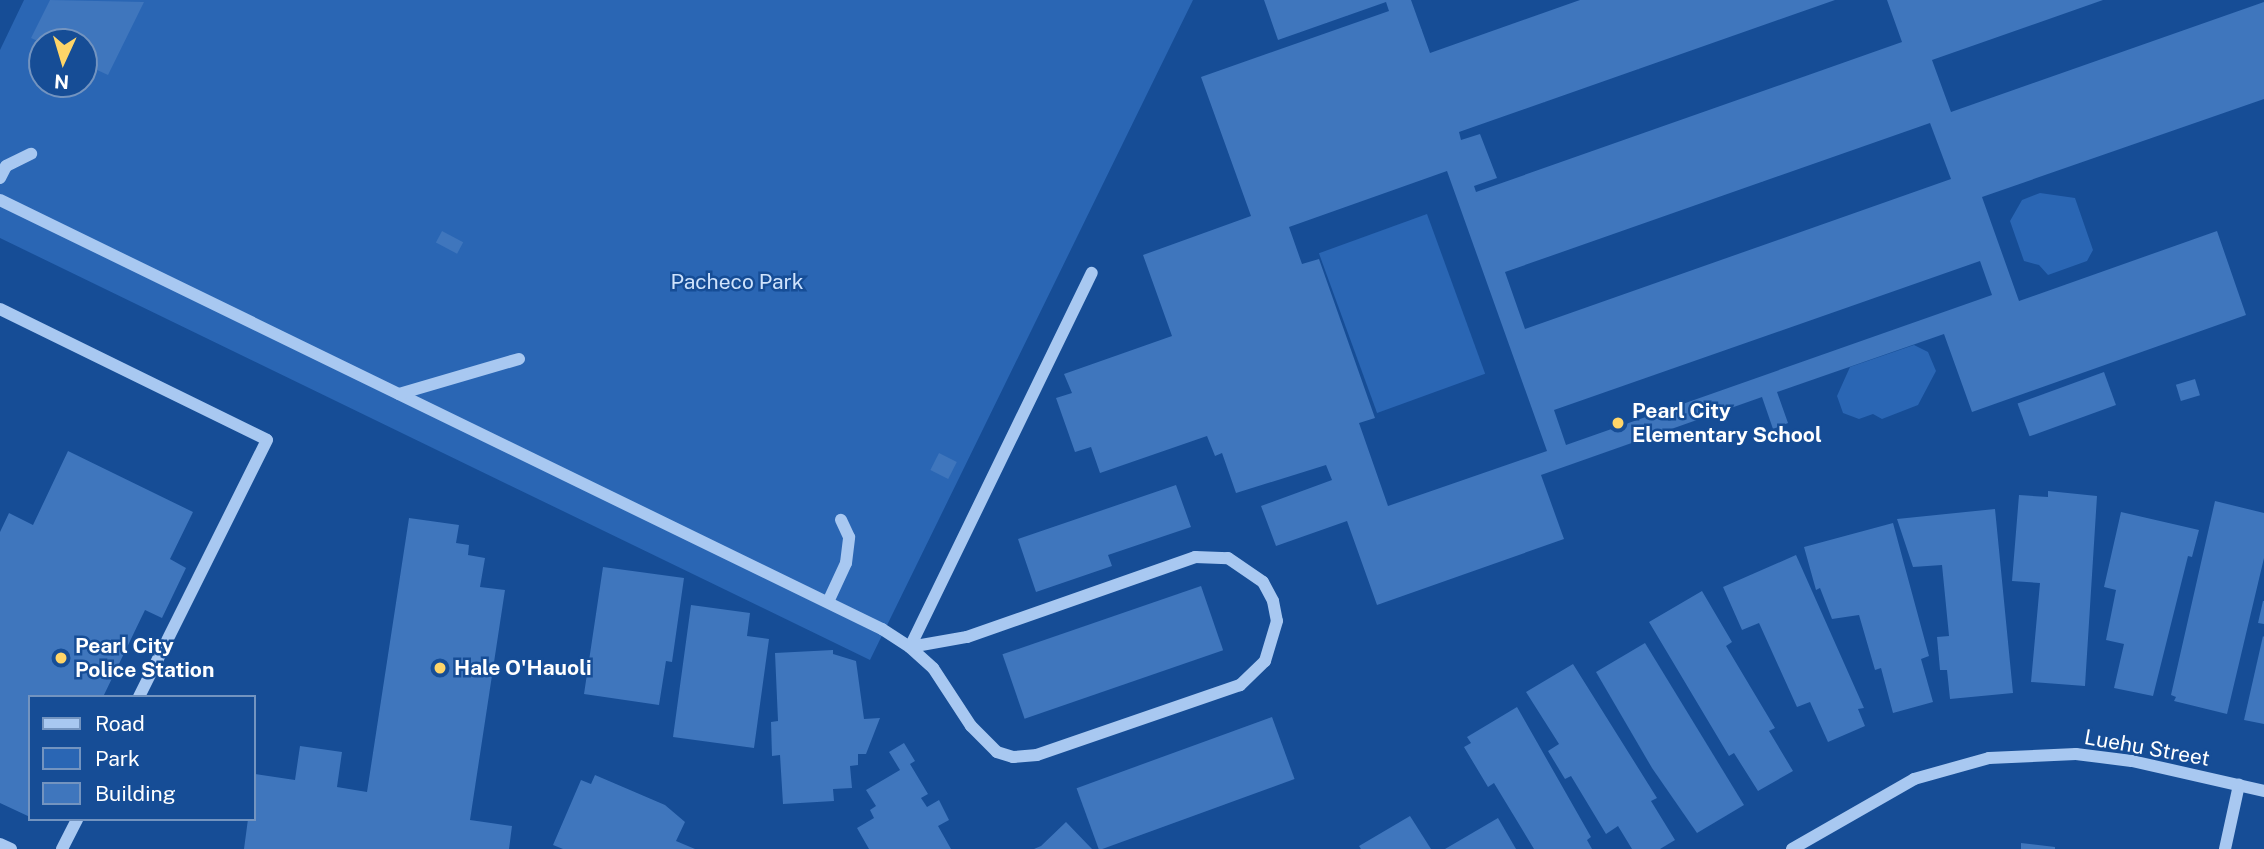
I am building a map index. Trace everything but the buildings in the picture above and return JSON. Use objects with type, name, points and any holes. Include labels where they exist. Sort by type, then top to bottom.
[{"type":"street","points":[[0,178],[6,166],[32,154]]},
{"type":"street","points":[[0,200],[828,602],[909,647],[933,668],[983,741],[997,752],[1013,757],[1037,755],[1240,685],[1265,661],[1277,621],[1273,601],[1248,568],[1228,558],[1207,555],[967,637],[909,647]]},
{"type":"street","points":[[909,647],[1091,273]]},
{"type":"street","points":[[0,309],[267,440],[140,695]]},
{"type":"street","points":[[400,394],[519,359]]},
{"type":"street","points":[[828,602],[846,563],[849,537],[841,520]]},
{"type":"street","name":"Luehu Street","points":[[1792,849],[1905,784],[1953,765],[1989,758],[2076,754],[2132,761],[2264,791]]},
{"type":"street","points":[[2225,849],[2239,785]]},
{"type":"street","points":[[62,849],[76,821]]},
{"type":"street","points":[[0,844],[10,849]]},
{"type":"green space","name":"Pacheco Park","points":[[24,0],[1193,0],[870,660],[0,238],[0,50]]},
{"type":"green space","points":[[2040,193],[2075,198],[2093,250],[2087,261],[2048,275],[2039,265],[2024,261],[2010,221],[2022,200]]},
{"type":"green space","points":[[1427,214],[1485,374],[1377,413],[1319,253]]},
{"type":"green space","points":[[1914,345],[1928,352],[1936,371],[1918,405],[1882,419],[1873,414],[1859,419],[1843,413],[1837,396],[1850,367]]},
{"type":"place","name":"Pearl City Elementary School","points":[[1618,423]]},
{"type":"place","name":"Pearl City Police Station","points":[[61,658]]},
{"type":"place","name":"Hale O'Hauoli","points":[[440,668]]}]
